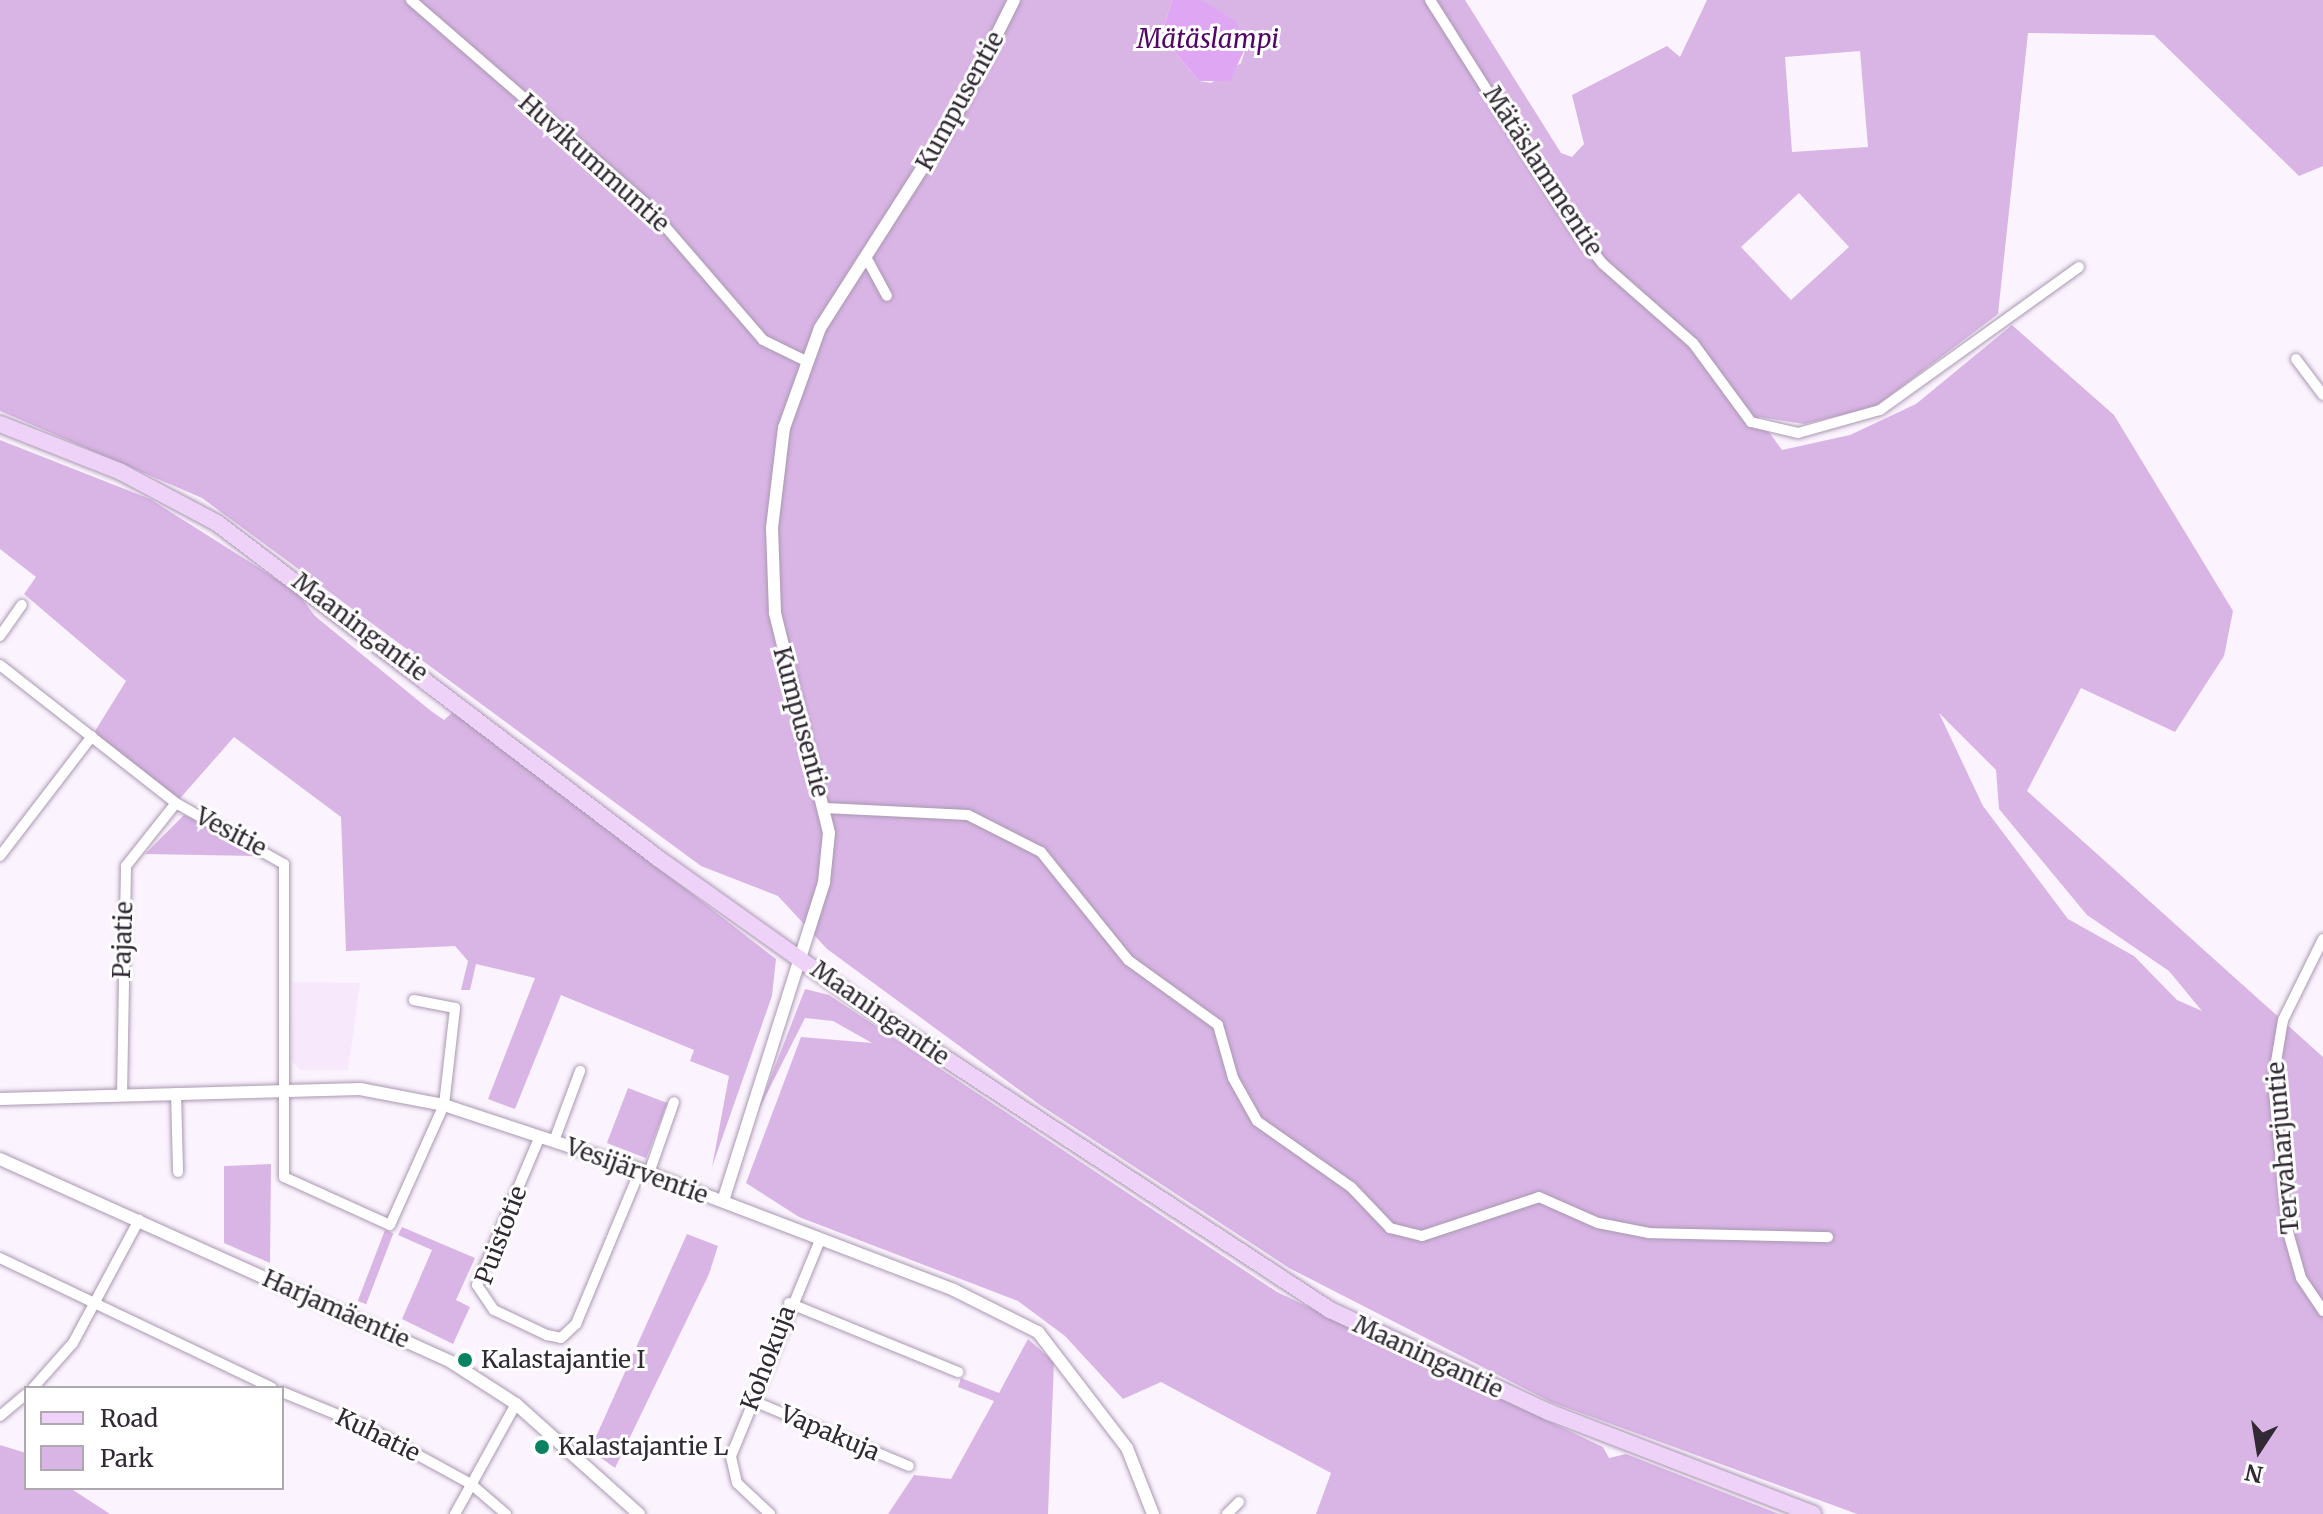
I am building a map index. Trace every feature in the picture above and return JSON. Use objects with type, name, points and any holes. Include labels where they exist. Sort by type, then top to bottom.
[{"type":"main road","name":"Maaningantie","points":[[0,424],[170,495],[248,543],[659,859],[801,958],[1330,1310],[1549,1412],[1813,1514]]},
{"type":"street","name":"Huvikummuntie","points":[[411,0],[644,202],[763,340],[804,360]]},
{"type":"street","name":"Kumpusentie","points":[[723,1201],[824,882],[825,808],[780,648],[772,575],[784,428],[804,360],[958,112],[1014,0]]},
{"type":"street","name":"Mätäslammentie","points":[[1430,0],[1574,228],[1603,264],[1693,343],[1738,411],[1770,430],[1798,433],[1880,410],[2079,267]]},
{"type":"street","points":[[866,257],[887,296]]},
{"type":"street","points":[[2296,359],[2323,395]]},
{"type":"street","points":[[0,636],[22,605]]},
{"type":"street","name":"Vesitie","points":[[0,665],[176,803],[284,864],[283,1087]]},
{"type":"street","points":[[0,856],[92,736]]},
{"type":"street","name":"Pajatie","points":[[122,1096],[126,866],[176,803]]},
{"type":"street","points":[[825,808],[968,815],[1041,852],[1128,960],[1218,1025],[1233,1078],[1257,1121],[1351,1187],[1390,1228],[1422,1236],[1539,1197],[1598,1223],[1649,1233],[1828,1237]]},
{"type":"street","name":"Tervaharjuntie","points":[[2323,939],[2283,1020],[2273,1080],[2291,1244],[2323,1311]]},
{"type":"street","points":[[283,1087],[284,1177],[390,1225],[444,1105],[455,1008],[414,1000]]},
{"type":"street","points":[[554,1141],[580,1071]]},
{"type":"street","name":"Vesijärventie","points":[[0,1099],[283,1087],[360,1089],[444,1105],[644,1172],[954,1290],[1038,1332],[1127,1448],[1153,1514]]},
{"type":"street","points":[[176,1093],[178,1172]]},
{"type":"street","points":[[644,1172],[674,1102]]},
{"type":"street","name":"Puistotie","points":[[540,1136],[477,1285],[494,1310],[547,1335],[561,1338],[576,1324],[644,1172]]},
{"type":"street","name":"Harjamäentie","points":[[0,1159],[451,1362],[516,1404],[639,1514]]},
{"type":"street","points":[[35,1386],[96,1305],[139,1220]]},
{"type":"street","name":"Kohokuja","points":[[770,1514],[737,1483],[730,1465],[751,1400],[789,1303],[820,1240]]},
{"type":"street","points":[[0,1258],[249,1384]]},
{"type":"street","points":[[789,1303],[958,1372]]},
{"type":"street","name":"Kuhatie","points":[[284,1393],[365,1426],[471,1484],[506,1514]]},
{"type":"street","points":[[0,1416],[24,1396]]},
{"type":"street","name":"Vapakuja","points":[[751,1400],[909,1466]]},
{"type":"street","points":[[455,1514],[516,1404]]},
{"type":"street","points":[[1227,1514],[1239,1502]]},
{"type":"shaded area","points":[[293,982],[360,983],[348,1070],[300,1070],[292,1061]]},
{"type":"green space","points":[[0,0],[1172,0],[1164,27],[1169,45],[1199,81],[1211,83],[1241,63],[1247,44],[1202,0],[1465,0],[1561,153],[1572,157],[1584,144],[1572,95],[1667,46],[1680,57],[1707,0],[2323,0],[2323,166],[2299,176],[2154,35],[2028,33],[1998,314],[1875,407],[1804,424],[1758,417],[1782,450],[1850,435],[1916,404],[2012,325],[2114,415],[2233,611],[2224,656],[2175,732],[2081,688],[2027,791],[2323,1057],[2323,1514],[1857,1514],[1551,1402],[1289,1268],[1040,1105],[827,949],[778,896],[701,866],[202,498],[0,411]],"holes":[[[1860,51],[1868,147],[1792,152],[1785,57]],[[1799,193],[1849,247],[1791,300],[1741,247]],[[1939,713],[1996,770],[1999,809],[2087,915],[2169,971],[2202,1011],[2177,1000],[2134,956],[2068,919],[1983,806]]]},
{"type":"green space","points":[[0,440],[150,499],[297,592],[315,616],[431,711],[444,720],[455,710],[776,959],[772,996],[712,1167],[729,1076],[690,1061],[694,1050],[561,995],[515,1109],[488,1099],[535,978],[476,964],[470,990],[461,990],[468,961],[455,946],[346,951],[341,817],[234,737],[176,803],[92,736],[126,681],[24,594],[36,577],[0,549]]},
{"type":"green space","points":[[184,815],[193,819],[261,856],[145,854]]},
{"type":"green space","points":[[805,989],[829,995],[1277,1292],[1603,1447],[1609,1458],[1626,1454],[1779,1514],[1316,1514],[1331,1473],[1161,1382],[1123,1399],[1065,1336],[1018,1301],[799,1217],[746,1183],[801,1037],[872,1043],[833,1021],[805,1018],[757,1113]]},
{"type":"green space","points":[[628,1088],[667,1103],[646,1158],[607,1143]]},
{"type":"green space","points":[[271,1164],[270,1263],[224,1243],[224,1166]]},
{"type":"green space","points":[[402,1227],[475,1258],[456,1300],[470,1307],[453,1344],[402,1319],[432,1250],[398,1235]]},
{"type":"green space","points":[[385,1230],[393,1233],[366,1304],[358,1301]]},
{"type":"green space","points":[[687,1234],[718,1246],[709,1274],[615,1468],[590,1450]]},
{"type":"green space","points":[[1028,1339],[1054,1362],[1048,1514],[888,1514],[914,1475],[951,1479],[994,1401],[958,1387],[961,1378],[999,1393]]},
{"type":"green space","points":[[0,1445],[24,1452],[24,1490],[73,1490],[110,1514],[0,1514]]},
{"type":"water","name":"Mätäslampi","points":[[1172,0],[1202,0],[1236,22],[1247,44],[1230,81],[1199,81],[1169,45],[1164,27]]},
{"type":"place","name":"Kalastajantie I","points":[[465,1360]]},
{"type":"place","name":"Kalastajantie L","points":[[542,1447]]}]
